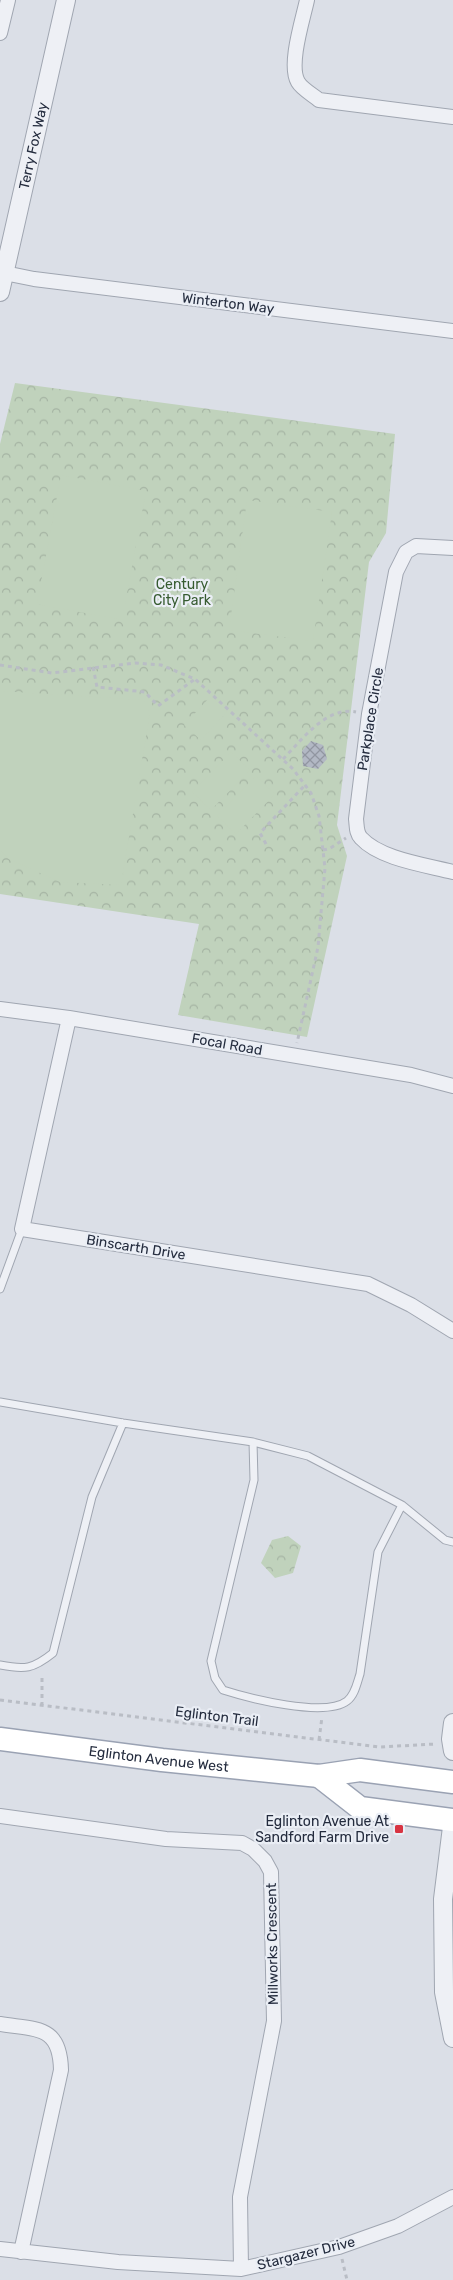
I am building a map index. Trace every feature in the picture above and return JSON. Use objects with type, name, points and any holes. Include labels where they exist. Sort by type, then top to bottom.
[{"type":"main road","name":"Eglinton Avenue West","points":[[0,1739],[162,1760],[319,1776],[360,1770],[453,1782]]},
{"type":"main road","points":[[319,1776],[360,1808],[453,1820]]},
{"type":"street","points":[[0,33],[8,0]]},
{"type":"street","name":"Terry Fox Way","points":[[0,292],[2,273],[66,0]]},
{"type":"street","points":[[307,0],[294,62],[298,82],[309,92],[319,100],[453,117]]},
{"type":"street","name":"Winterton Way","points":[[2,273],[34,279],[453,331]]},
{"type":"street","name":"Parkplace Circle","points":[[357,831],[356,819],[369,714],[396,572],[406,552],[416,546],[427,545],[453,548]]},
{"type":"street","points":[[357,831],[361,838],[383,854],[453,872]]},
{"type":"street","name":"Focal Road","points":[[0,1009],[69,1018],[411,1075],[453,1086]]},
{"type":"street","points":[[22,1229],[69,1018]]},
{"type":"street","name":"Binscarth Drive","points":[[22,1229],[368,1284],[411,1305],[453,1331]]},
{"type":"street","points":[[453,1723],[451,1739],[453,1751]]},
{"type":"street","name":"Millworks Crescent","points":[[0,1816],[166,1840],[242,1843],[254,1850],[266,1861],[271,1872],[274,2021],[240,2197],[241,2269]]},
{"type":"street","points":[[453,1820],[442,1899],[444,1992],[453,2038]]},
{"type":"street","points":[[0,2024],[43,2031],[53,2039],[61,2051],[61,2070],[21,2252]]},
{"type":"street","name":"Stargazer Drive","points":[[0,2249],[118,2262],[241,2269],[339,2247],[398,2226],[453,2197]]},
{"type":"lane","points":[[0,1289],[22,1229]]},
{"type":"lane","points":[[0,1402],[123,1423],[253,1442],[308,1456],[402,1505],[445,1540],[453,1542]]},
{"type":"lane","points":[[0,1665],[22,1669],[39,1664],[53,1653],[92,1497],[123,1423]]},
{"type":"lane","points":[[253,1442],[254,1480],[211,1661],[214,1678],[223,1690],[250,1699],[320,1709],[346,1702],[355,1690],[360,1674],[378,1552],[402,1505]]},
{"type":"path","points":[[0,665],[52,674],[135,663],[161,665],[195,679],[283,758],[305,785],[311,793],[319,816],[325,868],[318,947],[295,1056]]},
{"type":"path","points":[[94,667],[97,687],[145,692],[158,706],[195,679]]},
{"type":"path","points":[[283,758],[318,724],[331,716],[351,711],[369,714]]},
{"type":"path","points":[[266,844],[260,834],[305,785]]},
{"type":"path","points":[[322,850],[329,849],[357,831]]},
{"type":"path","points":[[42,1676],[42,1706]]},
{"type":"path","name":"Eglinton Trail","points":[[0,1700],[378,1747],[431,1743]]},
{"type":"path","points":[[319,1740],[322,1717]]},
{"type":"path","points":[[339,2247],[347,2280]]},
{"type":"green space","name":"Century City Park","points":[[15,383],[395,434],[386,533],[369,562],[337,825],[347,856],[307,1037],[178,1015],[199,924],[0,894],[0,444]]},
{"type":"green space","points":[[61,475],[146,491],[122,620],[37,604]]},
{"type":"green space","points":[[247,500],[332,512],[313,641],[229,630]]},
{"type":"green space","points":[[0,691],[143,700],[150,712],[121,885],[60,882],[9,859],[0,850]]},
{"type":"green space","points":[[210,697],[227,712],[201,740],[184,725]]},
{"type":"green space","points":[[231,752],[250,770],[211,810],[192,792]]},
{"type":"green space","points":[[256,776],[275,794],[236,834],[217,816]]},
{"type":"green space","points":[[288,1536],[301,1546],[293,1573],[275,1578],[261,1563],[272,1540]]},
{"type":"building","points":[[311,741],[323,745],[327,759],[318,769],[303,766],[302,751]]},
{"type":"place","name":"Eglinton Avenue At Sandford Farm Drive","points":[[399,1829]]}]
